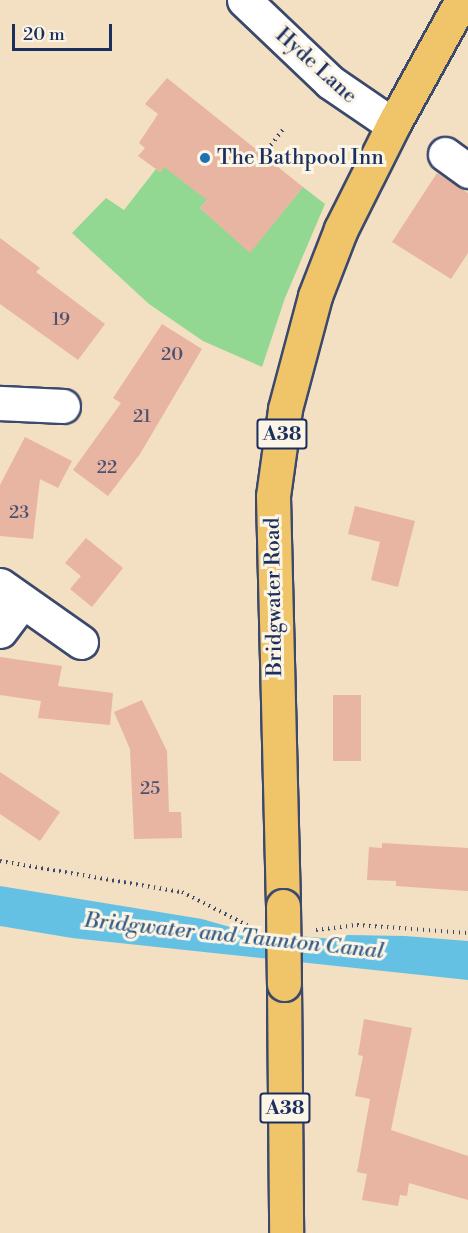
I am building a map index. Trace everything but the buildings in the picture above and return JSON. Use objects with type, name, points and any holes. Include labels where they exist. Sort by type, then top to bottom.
[{"type":"main road","name":"Bridgwater Road","points":[[286,1233],[284,984],[271,917],[273,495],[285,409],[315,296],[341,229],[393,124],[462,0]]},
{"type":"street","name":"Hyde Lane","points":[[244,0],[330,82],[393,124]]},
{"type":"street","points":[[0,403],[63,406]]},
{"type":"street","points":[[0,630],[10,594],[81,642]]},
{"type":"path","points":[[267,150],[284,128]]},
{"type":"path","points":[[0,861],[182,892],[249,926],[271,917]]},
{"type":"path","points":[[312,929],[357,925],[468,933]]},
{"type":"green space","points":[[164,167],[214,192],[200,208],[250,252],[303,187],[325,204],[285,298],[262,367],[203,341],[149,304],[72,233],[106,198],[124,210],[156,169],[160,172]]},
{"type":"water","name":"Bridgwater and Taunton Canal","points":[[0,886],[202,919],[244,931],[333,939],[348,935],[405,936],[468,941],[468,980],[72,938],[0,926]]},
{"type":"place","name":"The Bathpool Inn","points":[[205,158]]}]
